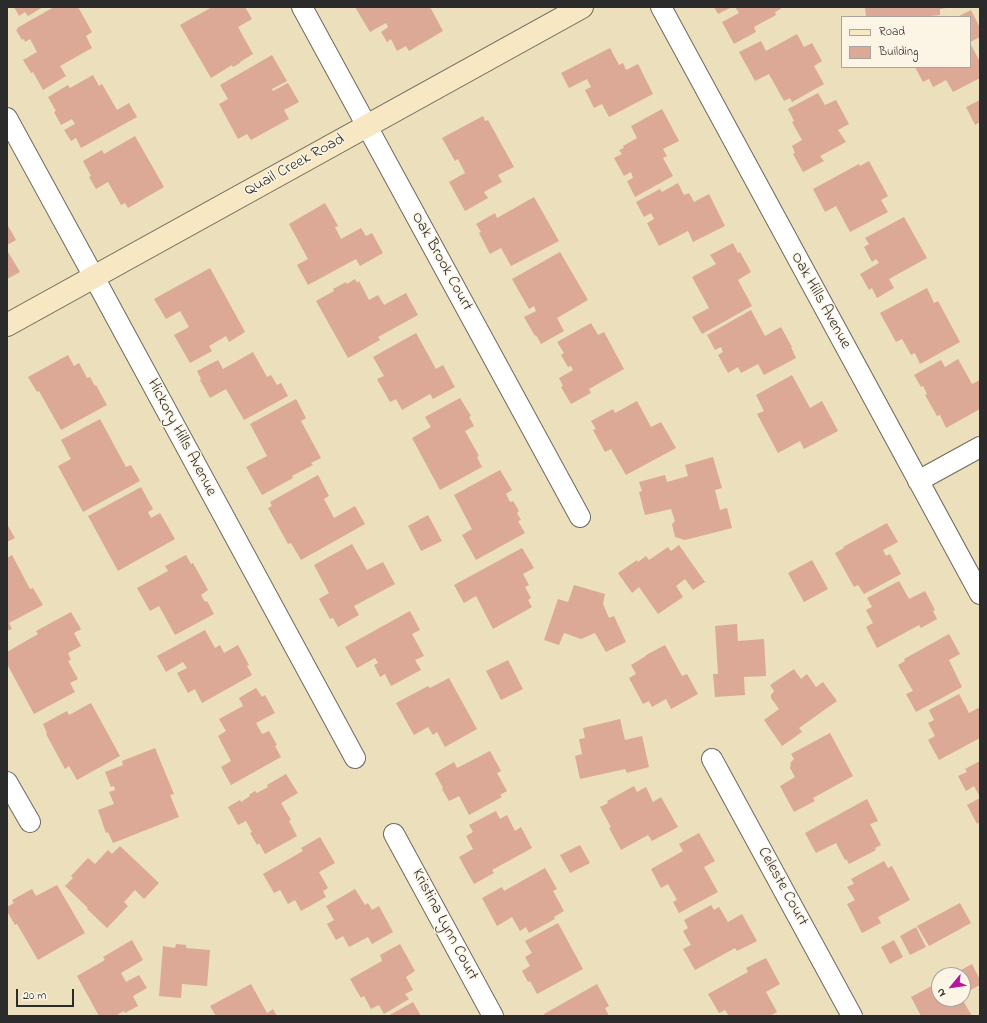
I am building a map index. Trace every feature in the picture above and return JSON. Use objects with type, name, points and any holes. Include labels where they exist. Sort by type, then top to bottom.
[{"type":"street","name":"Oak Brook Court","points":[[302,7],[580,517]]},
{"type":"street","name":"Quail Creek Road","points":[[7,325],[582,7]]},
{"type":"street","name":"Oak Hills Avenue","points":[[661,7],[980,594]]},
{"type":"street","name":"Hickory Hills Avenue","points":[[7,118],[355,758]]},
{"type":"street","points":[[918,481],[980,447]]},
{"type":"street","name":"Celeste Court","points":[[712,759],[845,1014]]},
{"type":"street","points":[[7,782],[30,822]]},
{"type":"street","name":"Kristina Lynn Court","points":[[394,834],[493,1016]]},
{"type":"building","points":[[14,7],[43,7],[28,16],[25,12],[19,16]]},
{"type":"building","points":[[54,7],[78,7],[92,32],[86,36],[92,48],[60,66],[66,76],[43,90],[33,72],[31,73],[23,60],[37,52],[30,39],[25,42],[16,30]]},
{"type":"building","points":[[212,7],[245,7],[252,19],[238,27],[253,54],[233,67],[232,65],[211,78],[180,25]]},
{"type":"building","points":[[355,7],[430,7],[443,31],[409,51],[406,46],[397,51],[391,39],[387,42],[381,32],[388,27],[386,23],[370,32]]},
{"type":"building","points":[[714,7],[732,7],[718,14]]},
{"type":"building","points":[[735,7],[780,7],[781,9],[775,12],[776,15],[754,27],[756,32],[734,44],[722,22],[739,13]]},
{"type":"building","points":[[865,7],[946,7],[940,9],[940,15],[866,16]]},
{"type":"building","points":[[971,10],[980,28],[980,37],[971,42],[971,16],[959,16]]},
{"type":"building","points":[[797,34],[804,47],[812,43],[822,61],[814,66],[824,84],[792,102],[790,98],[784,101],[769,74],[755,81],[739,52],[761,41],[766,51]]},
{"type":"building","points":[[971,45],[980,62],[980,78],[953,92],[946,80],[933,87],[929,79],[923,82],[916,68],[971,68]]},
{"type":"building","points":[[610,48],[619,65],[623,63],[626,70],[638,64],[653,94],[609,117],[602,104],[594,108],[585,90],[591,87],[587,79],[569,88],[561,73]]},
{"type":"building","points":[[272,55],[287,81],[272,89],[273,91],[288,83],[299,102],[284,110],[289,119],[251,140],[247,134],[238,139],[219,104],[228,99],[220,85]]},
{"type":"building","points":[[93,75],[99,86],[102,84],[117,110],[129,103],[137,117],[81,148],[76,138],[71,141],[64,130],[75,124],[72,119],[61,125],[54,112],[56,111],[48,97],[68,85],[70,88]]},
{"type":"building","points":[[818,93],[825,105],[836,100],[849,124],[838,130],[846,142],[820,156],[824,161],[803,172],[793,154],[795,153],[792,146],[802,140],[792,122],[794,121],[788,109]]},
{"type":"building","points":[[980,100],[980,122],[975,125],[966,107]]},
{"type":"building","points":[[662,109],[679,141],[663,149],[667,156],[663,158],[673,176],[635,197],[627,181],[633,178],[631,172],[624,176],[614,158],[622,154],[619,150],[624,148],[623,146],[637,138],[631,126]]},
{"type":"building","points":[[483,116],[485,121],[488,120],[514,167],[498,175],[502,182],[484,192],[488,198],[465,211],[449,182],[465,173],[458,159],[455,161],[442,138]]},
{"type":"building","points":[[135,136],[164,187],[128,208],[125,203],[121,205],[108,182],[96,189],[89,177],[91,176],[83,161],[102,150],[104,154]]},
{"type":"building","points":[[869,161],[888,196],[881,200],[888,212],[850,232],[836,206],[825,212],[813,189],[859,164],[860,166]]},
{"type":"building","points":[[678,183],[684,195],[689,193],[694,202],[709,194],[725,226],[693,242],[688,231],[659,246],[647,223],[654,219],[651,213],[644,217],[636,202],[660,189],[662,192]]},
{"type":"building","points":[[534,197],[559,241],[511,266],[501,248],[490,254],[476,224],[495,213],[497,218]]},
{"type":"building","points":[[325,203],[338,226],[335,227],[341,239],[361,228],[366,236],[372,233],[383,253],[360,266],[356,259],[308,285],[297,265],[308,259],[289,224]]},
{"type":"building","points":[[904,217],[927,258],[889,279],[894,288],[877,298],[872,288],[869,290],[860,274],[879,263],[876,259],[872,262],[864,247],[869,244],[865,238]]},
{"type":"building","points":[[7,224],[16,240],[7,245]]},
{"type":"building","points":[[733,243],[738,253],[740,252],[751,272],[738,280],[752,306],[702,334],[692,317],[709,308],[692,277],[716,264],[710,255]]},
{"type":"building","points":[[7,252],[20,272],[7,279]]},
{"type":"building","points":[[560,252],[588,300],[557,318],[564,331],[541,344],[524,317],[536,311],[534,306],[529,309],[512,279]]},
{"type":"building","points":[[210,268],[245,332],[229,342],[226,336],[209,346],[212,351],[190,363],[174,335],[189,327],[180,311],[166,319],[154,299]]},
{"type":"building","points":[[355,279],[357,283],[359,281],[369,300],[378,295],[384,305],[406,293],[418,315],[378,337],[380,340],[348,358],[316,301],[334,291],[333,289],[346,282],[347,284]]},
{"type":"building","points":[[927,288],[934,303],[938,301],[960,342],[920,364],[915,353],[911,355],[902,339],[896,342],[880,313]]},
{"type":"building","points":[[751,310],[765,336],[781,327],[796,358],[764,375],[758,364],[741,373],[738,367],[728,373],[718,355],[723,352],[721,347],[715,350],[707,335]]},
{"type":"building","points":[[591,323],[598,335],[604,332],[624,369],[589,389],[591,393],[571,404],[561,387],[563,386],[559,378],[573,370],[571,366],[568,367],[561,355],[564,353],[557,342]]},
{"type":"building","points":[[416,333],[436,369],[443,365],[455,387],[433,399],[430,394],[402,410],[396,399],[390,402],[377,379],[384,376],[373,357]]},
{"type":"building","points":[[253,352],[267,377],[271,375],[277,385],[281,383],[288,396],[244,420],[226,389],[210,398],[200,380],[201,379],[197,371],[218,360],[223,369]]},
{"type":"building","points":[[68,355],[74,366],[79,363],[87,378],[90,377],[107,405],[61,430],[39,391],[37,392],[28,377]]},
{"type":"building","points":[[958,359],[972,384],[980,380],[980,409],[946,428],[940,415],[937,416],[925,395],[927,394],[923,386],[921,387],[914,375],[941,360],[945,367]]},
{"type":"building","points":[[792,375],[810,408],[822,401],[838,431],[804,449],[800,441],[778,453],[757,414],[764,411],[756,395]]},
{"type":"building","points":[[460,398],[471,416],[469,417],[474,426],[465,431],[479,456],[477,457],[482,467],[440,490],[412,438],[431,427],[425,417]]},
{"type":"building","points":[[296,399],[306,418],[301,421],[321,458],[311,463],[313,465],[292,476],[293,478],[262,495],[246,467],[267,456],[250,424]]},
{"type":"building","points":[[637,401],[651,427],[661,422],[676,448],[626,475],[611,449],[605,452],[593,430],[596,429],[591,421],[613,409],[615,413]]},
{"type":"building","points":[[100,419],[126,467],[131,465],[140,481],[83,512],[58,466],[71,459],[61,440]]},
{"type":"building","points":[[713,457],[722,488],[715,490],[720,510],[727,508],[732,528],[685,540],[675,537],[672,524],[675,521],[671,509],[645,515],[639,492],[642,491],[639,482],[665,475],[667,482],[688,476],[685,465]]},
{"type":"building","points":[[500,470],[512,490],[506,494],[510,502],[513,501],[519,511],[517,513],[521,520],[518,521],[525,533],[476,560],[462,535],[472,529],[454,495]]},
{"type":"building","points":[[318,475],[329,496],[324,499],[334,518],[355,506],[365,524],[301,560],[291,543],[288,544],[268,508],[272,506],[270,502]]},
{"type":"building","points":[[141,487],[153,509],[148,512],[151,518],[160,513],[175,539],[118,571],[88,516]]},
{"type":"building","points":[[428,515],[442,541],[421,551],[408,526]]},
{"type":"building","points":[[887,523],[898,542],[883,550],[886,556],[890,554],[901,574],[864,594],[858,585],[854,587],[835,553]]},
{"type":"building","points":[[7,524],[15,538],[7,542]]},
{"type":"building","points":[[352,544],[367,570],[383,562],[395,584],[354,606],[359,615],[338,627],[333,618],[330,619],[319,599],[329,593],[314,565]]},
{"type":"building","points":[[679,545],[705,582],[693,590],[685,579],[676,586],[683,597],[658,614],[639,587],[632,593],[618,573],[637,560],[638,562],[646,556],[649,560],[668,547],[671,551]]},
{"type":"building","points":[[522,548],[534,568],[523,574],[529,585],[525,587],[531,598],[528,600],[532,607],[493,629],[476,596],[464,603],[454,585]]},
{"type":"building","points":[[12,555],[30,589],[33,588],[43,605],[9,623],[12,629],[7,631],[7,558]]},
{"type":"building","points":[[186,555],[191,564],[193,563],[208,590],[201,595],[205,602],[207,601],[214,614],[175,635],[159,606],[150,611],[137,588],[168,571],[165,566]]},
{"type":"building","points":[[812,560],[828,589],[804,602],[788,573]]},
{"type":"building","points":[[899,581],[909,599],[925,591],[935,610],[933,611],[937,619],[921,628],[919,625],[877,648],[866,627],[873,623],[866,610],[872,607],[867,598]]},
{"type":"building","points":[[574,585],[605,594],[603,604],[609,618],[614,616],[626,642],[606,652],[595,633],[581,639],[564,633],[559,645],[544,640],[558,599],[568,602]]},
{"type":"building","points":[[410,611],[420,630],[412,634],[424,656],[415,660],[421,670],[391,686],[385,674],[380,677],[374,665],[378,663],[375,658],[357,668],[345,647]]},
{"type":"building","points":[[71,612],[81,629],[74,633],[81,646],[68,653],[71,660],[68,661],[78,679],[70,683],[75,692],[34,714],[7,664],[7,652],[38,634],[36,631]]},
{"type":"building","points":[[737,624],[738,641],[764,639],[766,676],[744,677],[745,695],[715,697],[713,674],[718,674],[715,626]]},
{"type":"building","points":[[205,630],[215,648],[220,645],[224,653],[238,645],[249,665],[247,666],[252,675],[202,703],[195,689],[188,693],[177,673],[187,668],[183,662],[166,672],[157,656]]},
{"type":"building","points":[[949,634],[960,654],[949,660],[962,687],[916,712],[906,694],[913,691],[898,665],[905,661],[904,659]]},
{"type":"building","points":[[665,645],[682,676],[687,674],[698,694],[671,709],[666,699],[652,707],[649,701],[643,704],[629,678],[636,674],[631,665]]},
{"type":"building","points":[[508,660],[523,689],[501,700],[486,671]]},
{"type":"building","points":[[794,669],[801,679],[807,674],[816,687],[823,682],[837,701],[799,728],[802,732],[782,746],[764,720],[779,709],[771,698],[774,691],[770,685]]},
{"type":"building","points":[[449,678],[477,729],[445,747],[437,732],[433,735],[428,727],[414,735],[396,703],[428,686],[430,688]]},
{"type":"building","points":[[256,688],[262,697],[265,695],[275,713],[256,723],[262,734],[269,731],[277,745],[275,746],[281,757],[231,785],[221,767],[231,761],[218,736],[226,731],[219,719],[243,706],[239,698]]},
{"type":"building","points":[[959,694],[969,713],[980,707],[980,738],[939,760],[928,740],[935,736],[928,723],[934,720],[929,710]]},
{"type":"building","points":[[91,703],[120,756],[77,780],[69,766],[65,769],[46,734],[47,733],[43,724],[67,711],[69,715]]},
{"type":"building","points":[[620,719],[625,740],[642,736],[649,767],[627,773],[625,769],[580,779],[575,756],[582,754],[579,739],[585,738],[583,728]]},
{"type":"building","points":[[830,733],[853,776],[813,798],[815,801],[794,812],[780,786],[795,777],[790,768],[791,762],[794,759],[791,754]]},
{"type":"building","points":[[155,748],[174,794],[170,795],[179,817],[113,843],[108,832],[106,833],[98,810],[114,804],[109,792],[115,790],[114,786],[111,787],[105,772],[123,765],[122,761]]},
{"type":"building","points":[[490,751],[501,771],[497,773],[507,791],[500,795],[502,797],[469,815],[459,796],[449,801],[435,773],[454,762],[457,768]]},
{"type":"building","points":[[980,761],[980,797],[974,786],[966,791],[958,776],[967,772],[965,769]]},
{"type":"building","points":[[286,774],[298,793],[281,803],[291,820],[289,821],[297,836],[265,854],[259,843],[257,845],[250,833],[252,832],[246,821],[238,825],[228,807],[240,800],[241,802],[255,791],[257,793],[268,787],[267,785]]},
{"type":"building","points":[[634,786],[637,792],[646,787],[653,802],[661,797],[678,827],[652,841],[648,835],[621,850],[600,807],[608,803],[607,801]]},
{"type":"building","points":[[980,798],[980,822],[977,824],[967,805]]},
{"type":"building","points":[[867,799],[878,821],[870,824],[881,845],[875,848],[876,850],[849,864],[846,859],[845,860],[836,843],[816,853],[805,833]]},
{"type":"building","points":[[496,811],[500,819],[507,815],[515,831],[521,827],[532,848],[492,870],[494,873],[474,884],[459,857],[473,849],[466,836],[473,832],[469,825]]},
{"type":"building","points":[[699,833],[715,861],[704,867],[718,892],[679,913],[673,902],[677,900],[668,884],[661,888],[651,869],[683,851],[679,844]]},
{"type":"building","points":[[320,837],[335,863],[319,872],[328,888],[323,891],[326,897],[301,911],[295,900],[288,904],[280,890],[274,893],[263,874],[303,851],[301,848]]},
{"type":"building","points":[[580,845],[590,863],[570,873],[560,855]]},
{"type":"building","points":[[120,846],[159,883],[144,899],[135,890],[124,902],[128,906],[107,928],[65,886],[73,878],[71,876],[88,858],[95,864],[108,850],[112,854]]},
{"type":"building","points":[[884,861],[888,868],[892,866],[910,900],[878,917],[881,923],[862,933],[847,904],[855,900],[847,887],[854,884],[851,879]]},
{"type":"building","points":[[545,868],[557,889],[553,891],[564,911],[554,917],[555,919],[529,933],[526,927],[520,931],[512,917],[497,926],[482,898],[502,887],[504,891]]},
{"type":"building","points":[[57,885],[85,933],[38,960],[17,924],[15,925],[7,911],[7,907],[14,903],[12,900],[32,889],[36,896]]},
{"type":"building","points":[[355,889],[365,905],[368,903],[372,910],[379,906],[393,932],[372,944],[368,937],[349,947],[343,936],[336,940],[327,924],[334,920],[326,906]]},
{"type":"building","points":[[960,903],[971,923],[929,946],[917,926]]},
{"type":"building","points":[[711,905],[714,910],[719,907],[728,922],[742,914],[757,941],[737,951],[735,948],[695,970],[683,949],[691,945],[683,931],[688,928],[684,920]]},
{"type":"building","points":[[558,923],[583,969],[537,994],[530,981],[528,982],[522,971],[530,966],[525,957],[532,953],[525,941]]},
{"type":"building","points":[[916,927],[926,947],[910,955],[900,936]]},
{"type":"building","points":[[132,940],[143,960],[121,973],[126,982],[139,975],[147,988],[133,996],[138,1006],[125,1013],[124,1011],[115,1016],[99,1016],[77,976],[105,960],[103,957]]},
{"type":"building","points":[[894,940],[903,957],[890,964],[881,947]]},
{"type":"building","points":[[176,944],[186,945],[186,948],[210,950],[207,986],[182,984],[181,998],[159,996],[163,946],[175,948]]},
{"type":"building","points":[[400,944],[415,971],[406,977],[413,990],[405,994],[409,999],[384,1014],[379,1005],[371,1009],[364,996],[361,998],[350,979],[382,961],[380,955]]},
{"type":"building","points":[[766,958],[780,984],[766,992],[777,1012],[770,1016],[729,1016],[725,1010],[719,1013],[708,994],[748,972],[746,968]]},
{"type":"building","points":[[972,964],[980,980],[980,985],[971,990],[971,967],[967,967]]},
{"type":"building","points":[[251,984],[267,1013],[273,1009],[277,1016],[216,1016],[210,1006]]},
{"type":"building","points":[[597,984],[609,1006],[605,1008],[609,1016],[545,1016],[544,1014]]},
{"type":"building","points":[[931,986],[931,1007],[967,1007],[972,1016],[921,1016],[911,997]]},
{"type":"building","points":[[413,1002],[421,1016],[388,1016]]}]
